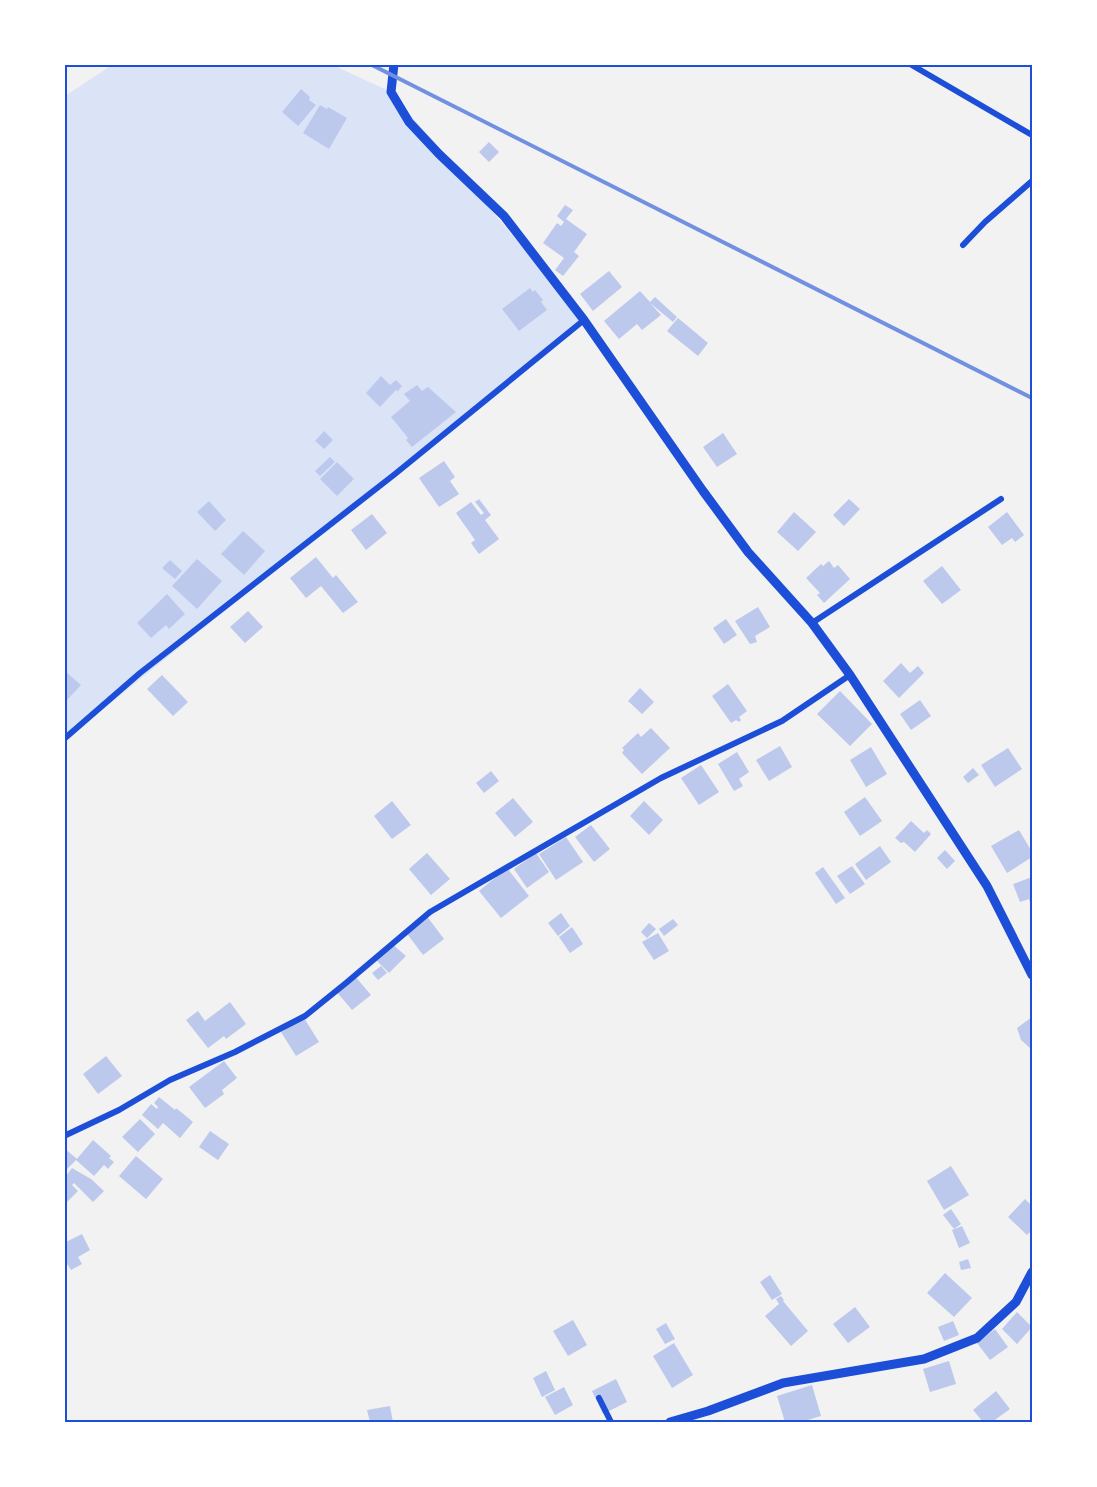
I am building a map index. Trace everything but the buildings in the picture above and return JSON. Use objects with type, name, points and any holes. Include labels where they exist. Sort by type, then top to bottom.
[{"type":"street","points":[[394,64],[391,92],[409,122],[504,216],[584,320],[741,543],[812,623],[850,675],[987,886],[1032,975]]},
{"type":"street","points":[[910,64],[1032,135]]},
{"type":"street","points":[[963,245],[985,222],[1032,181]]},
{"type":"street","points":[[64,740],[141,673],[395,474],[584,320]]},
{"type":"street","points":[[812,623],[1001,499]]},
{"type":"street","points":[[64,1136],[119,1110],[170,1080],[235,1052],[305,1016],[430,912],[661,778],[782,721],[850,675]]},
{"type":"street","points":[[670,1422],[708,1411],[783,1383],[924,1359],[977,1338],[1016,1302],[1032,1272]]},
{"type":"street","points":[[599,1398],[611,1422]]},
{"type":"shaded area","points":[[112,65],[333,65],[391,92],[584,320],[65,740],[65,96]]},
{"type":"railway","points":[[370,64],[1032,398]]}]
